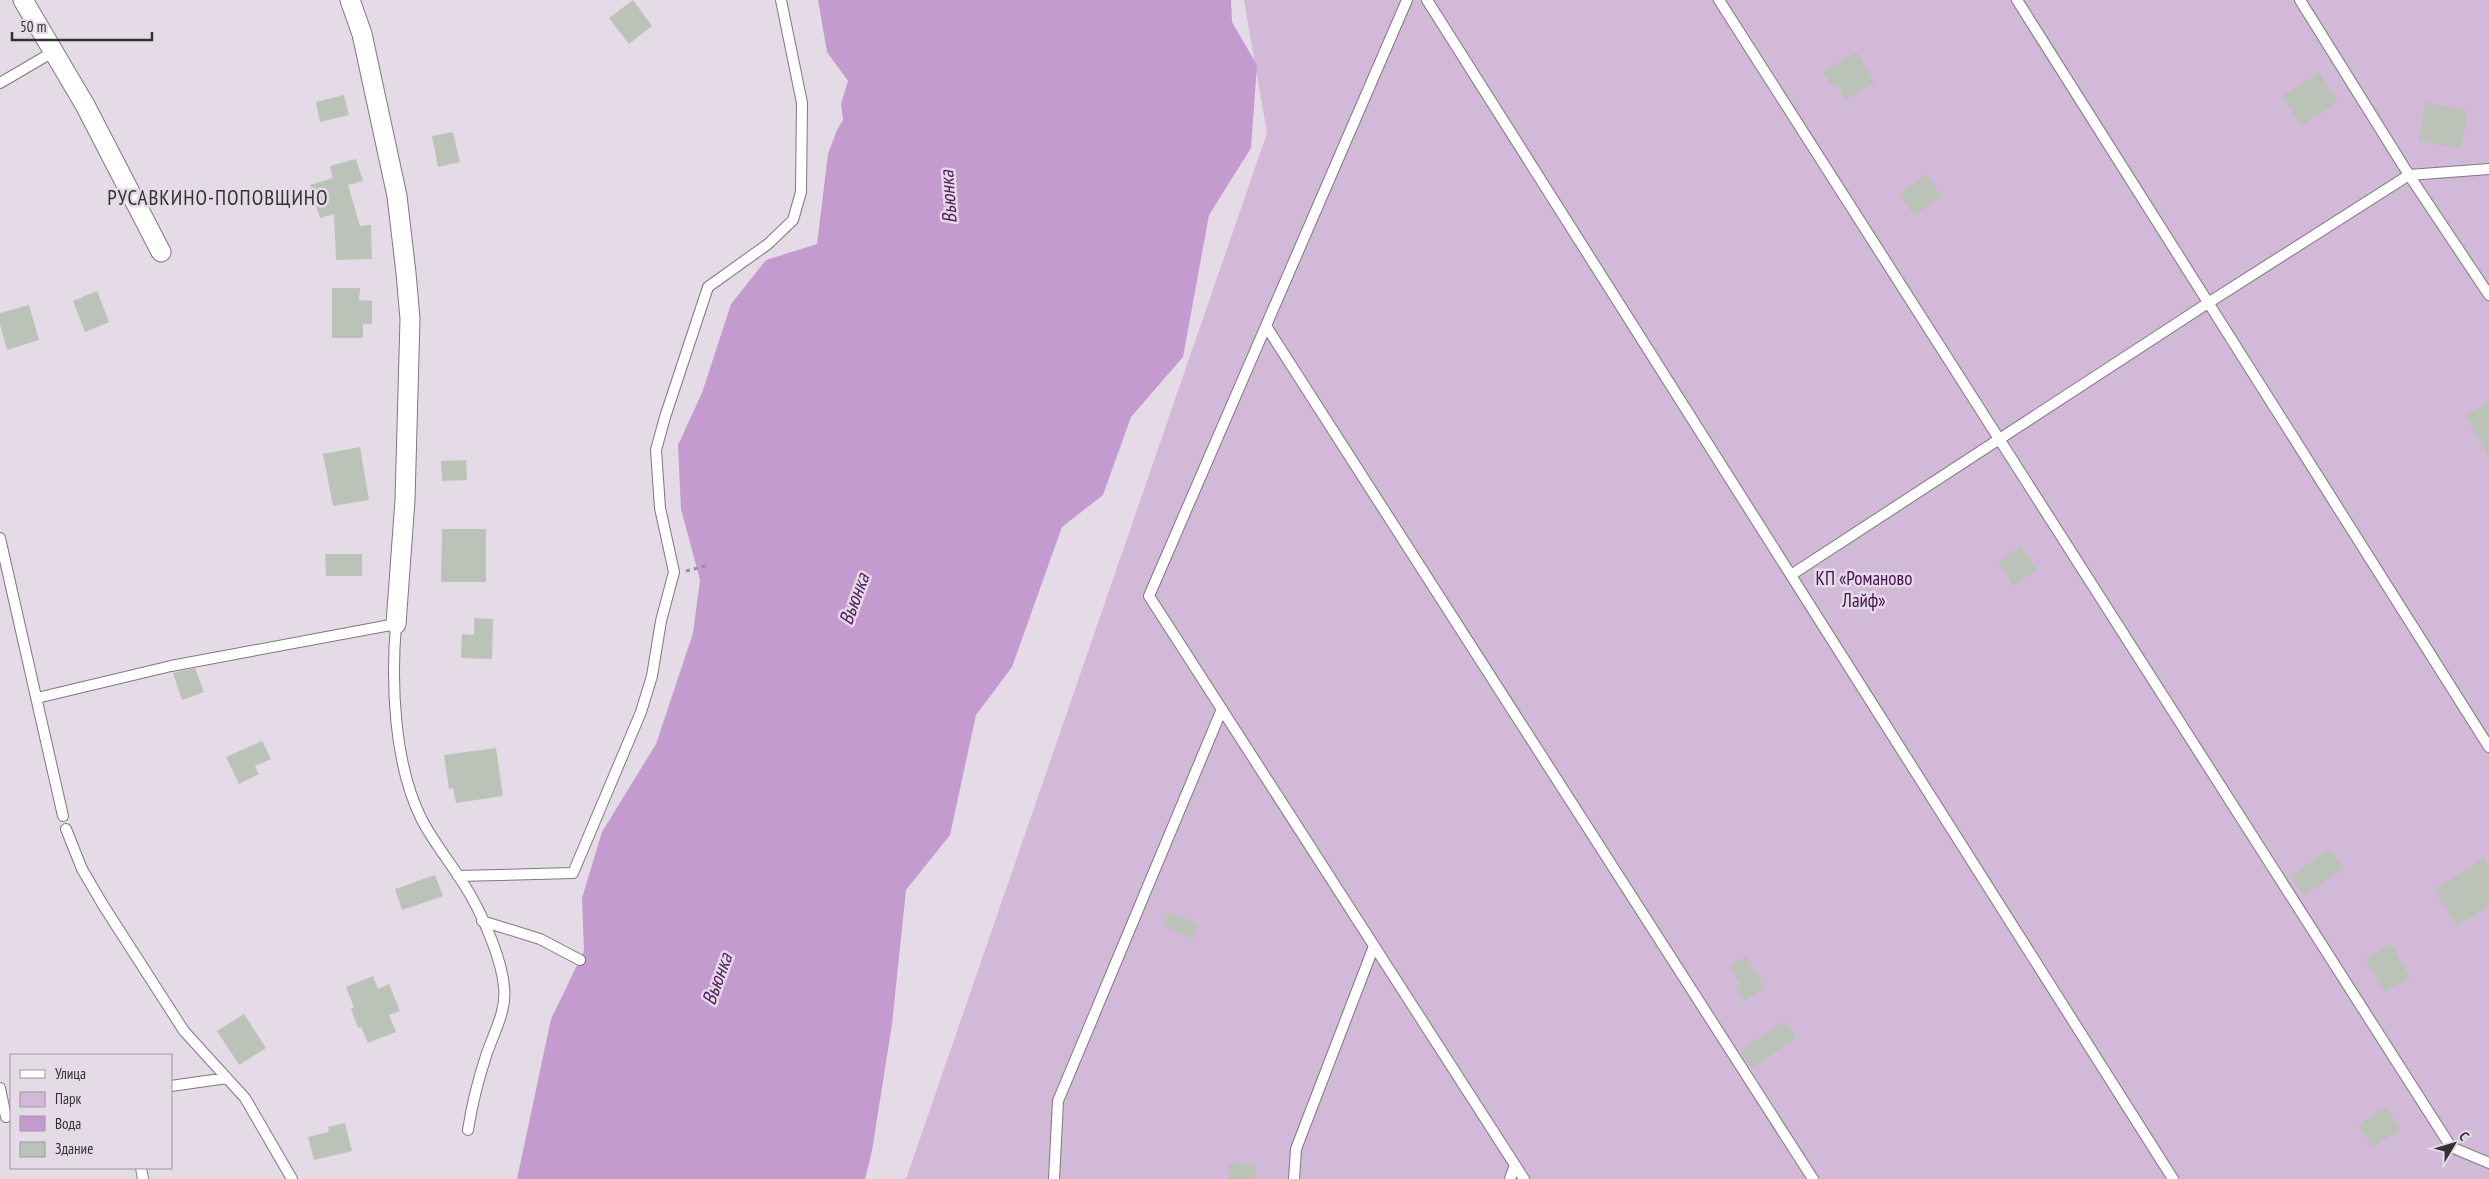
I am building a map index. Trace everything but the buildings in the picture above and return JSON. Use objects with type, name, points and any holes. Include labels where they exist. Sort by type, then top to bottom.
[{"type":"street","points":[[23,0],[85,105],[161,252]]},
{"type":"street","points":[[350,0],[362,34],[397,196],[410,320],[405,500],[396,624]]},
{"type":"lane","points":[[458,876],[573,873],[641,712],[652,676],[661,622],[674,572],[660,508],[656,450],[665,417],[708,287],[768,244],[793,220],[801,192],[802,103],[781,0]]},
{"type":"lane","points":[[1407,0],[1149,596],[1524,1179]]},
{"type":"lane","points":[[1427,0],[2173,1179]]},
{"type":"lane","points":[[1719,0],[2450,1147],[2489,1163]]},
{"type":"lane","points":[[2017,0],[2489,747]]},
{"type":"lane","points":[[2300,0],[2409,175],[2489,296]]},
{"type":"lane","points":[[0,83],[53,52]]},
{"type":"lane","points":[[1791,575],[2208,302],[2409,175],[2489,169]]},
{"type":"lane","points":[[1266,326],[1813,1179]]},
{"type":"lane","points":[[0,538],[63,816]]},
{"type":"lane","points":[[37,698],[171,666],[396,624],[393,658],[394,686],[406,777],[421,819],[472,898],[502,976],[504,1001],[473,1099],[468,1130]]},
{"type":"lane","points":[[1054,1179],[1058,1101],[1222,708]]},
{"type":"lane","points":[[66,829],[92,888],[179,1023],[245,1098],[292,1179]]},
{"type":"lane","points":[[482,921],[540,939],[580,960]]},
{"type":"lane","points":[[1294,1179],[1296,1149],[1374,946]]},
{"type":"lane","points":[[172,1086],[226,1078]]},
{"type":"lane","points":[[0,1088],[6,1117]]},
{"type":"lane","points":[[1510,1179],[1515,1165]]},
{"type":"path","points":[[681,572],[706,566]]},
{"type":"green space","name":"КП «Романово Лайф»","points":[[1244,0],[2489,0],[2489,1179],[906,1179],[1267,133]]},
{"type":"water","name":"Вьюнка","points":[[818,0],[1231,0],[1232,22],[1257,65],[1251,148],[1209,215],[1183,357],[1131,417],[1103,495],[1062,527],[1012,667],[976,715],[950,835],[906,890],[892,1024],[872,1151],[865,1179],[517,1179],[551,1019],[584,951],[582,898],[602,832],[656,744],[693,633],[700,580],[681,509],[678,445],[702,393],[731,304],[766,260],[817,244],[828,154],[843,120],[841,104],[848,81],[827,52]]},
{"type":"district","name":"РУСАВКИНО-ПОПОВЩИНО","points":[[218,198]]}]
